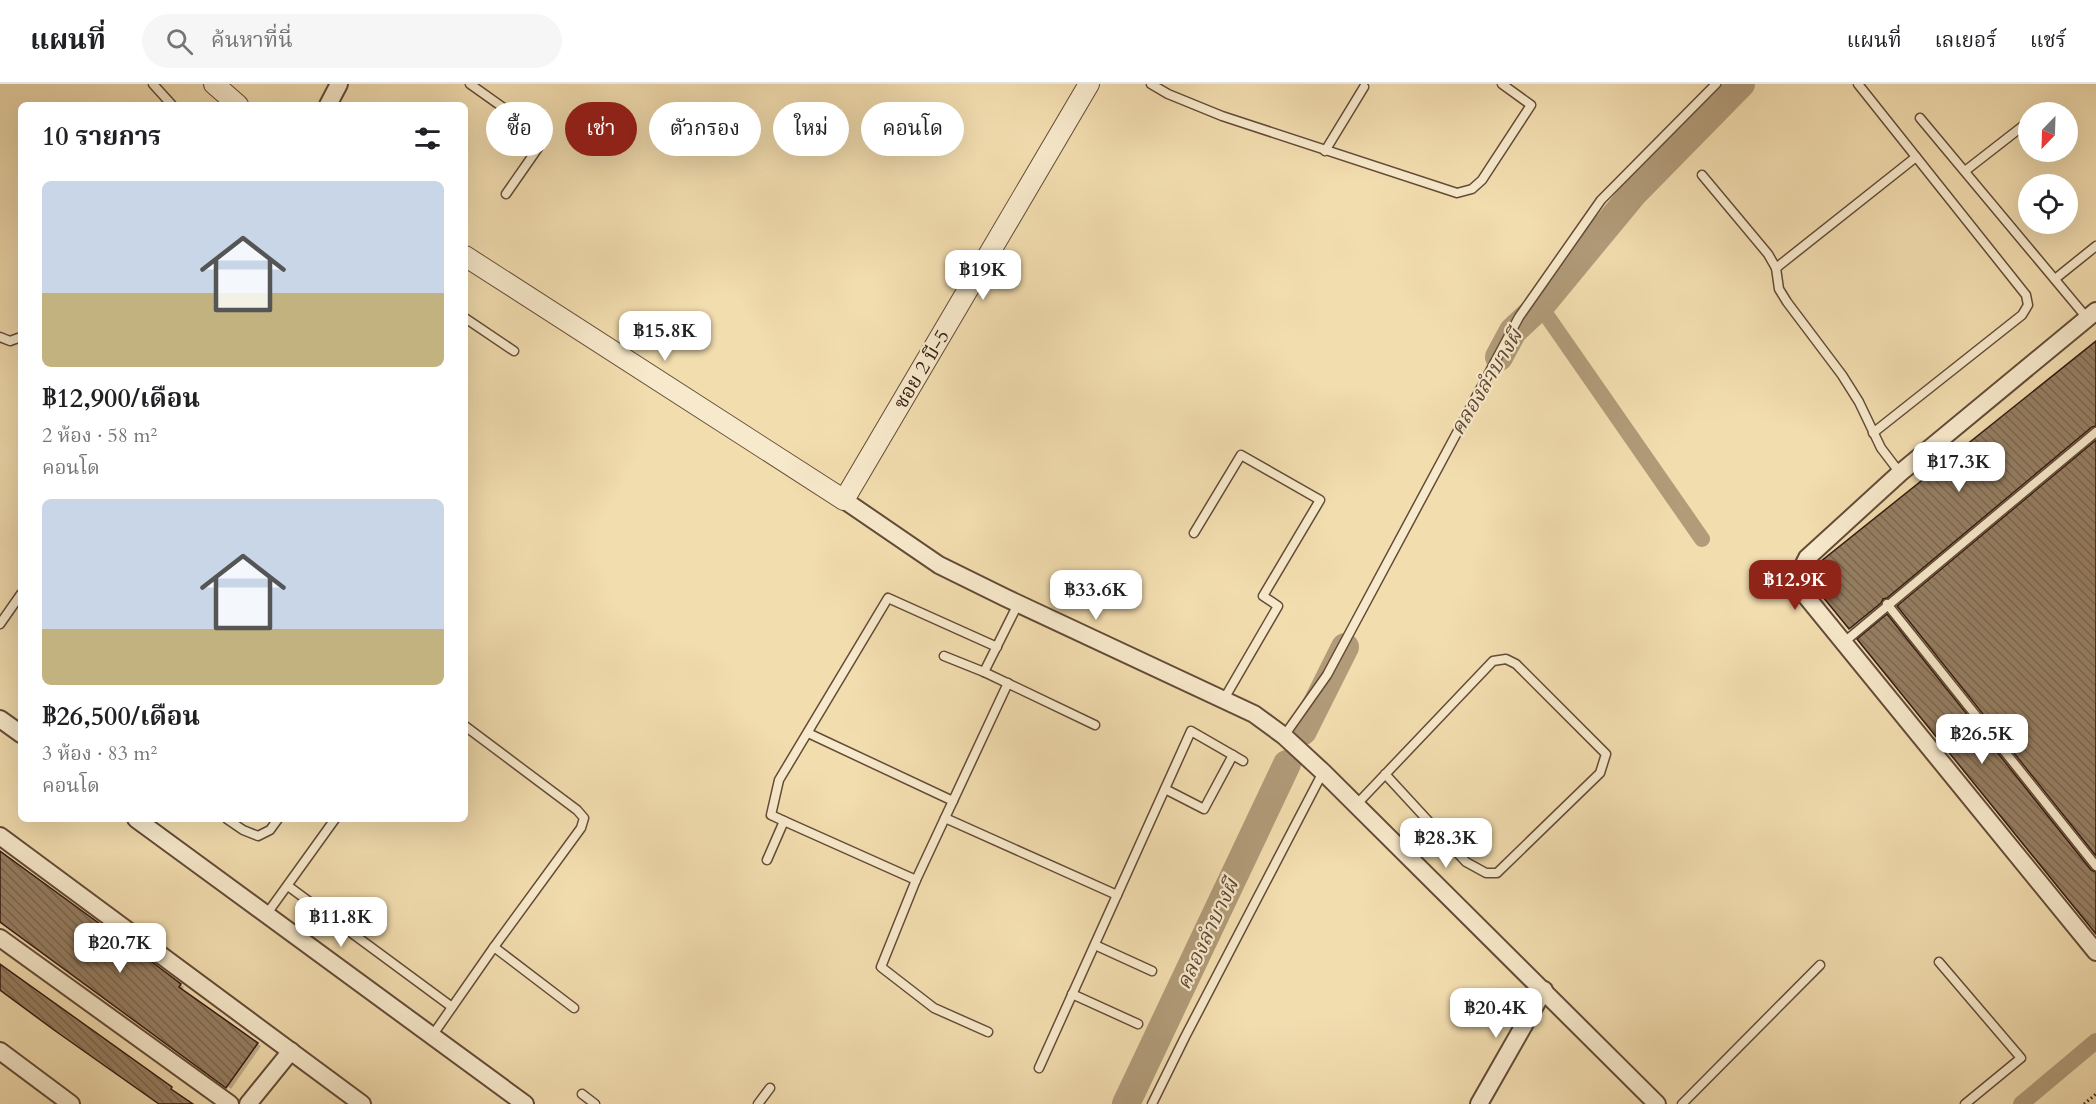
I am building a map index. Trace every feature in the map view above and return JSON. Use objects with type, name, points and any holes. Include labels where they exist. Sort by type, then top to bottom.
[{"type":"street","points":[[214,84],[235,102]]},
{"type":"street","points":[[330,102],[339,84]]},
{"type":"street","name":"ซอย 2 บี-5","points":[[844,500],[1089,84]]},
{"type":"street","points":[[468,258],[844,500],[939,565],[1017,604],[1254,714],[1284,736],[1323,772],[1657,1104]]},
{"type":"street","points":[[2092,315],[1900,473],[1808,558],[1799,574],[1800,589],[2095,949]]},
{"type":"street","points":[[0,719],[18,732]]},
{"type":"street","points":[[140,822],[525,1104]]},
{"type":"street","points":[[0,836],[362,1104]]},
{"type":"street","points":[[0,938],[230,1104]]},
{"type":"street","points":[[1479,1104],[1544,990]]},
{"type":"street","points":[[0,1051],[66,1102]]},
{"type":"street","points":[[248,1104],[291,1051]]},
{"type":"lane","points":[[153,84],[169,102]]},
{"type":"lane","points":[[470,84],[532,128],[540,140],[538,148],[506,194]]},
{"type":"lane","points":[[1157,86],[1176,98],[1222,116],[1457,193],[1472,189],[1482,180],[1531,105],[1502,84]]},
{"type":"lane","points":[[1284,736],[1327,675],[1519,317],[1601,200],[1716,84]]},
{"type":"lane","points":[[1858,84],[2026,295],[2028,304],[2022,315],[1873,433]]},
{"type":"lane","points":[[1325,151],[1364,87]]},
{"type":"lane","points":[[1920,118],[2055,279],[2092,315]]},
{"type":"lane","points":[[1965,171],[2018,130]]},
{"type":"lane","points":[[1776,268],[1916,157]]},
{"type":"lane","points":[[1702,175],[1768,254],[1776,268],[1779,289],[1842,375],[1859,402],[1873,433],[1900,473]]},
{"type":"lane","points":[[2055,279],[2096,246]]},
{"type":"lane","points":[[468,320],[514,351]]},
{"type":"lane","points":[[0,337],[10,341],[18,338]]},
{"type":"lane","points":[[1843,643],[2096,432]]},
{"type":"lane","points":[[1194,533],[1241,455],[1320,500],[1263,596],[1278,606],[1224,699]]},
{"type":"lane","points":[[0,624],[18,598]]},
{"type":"lane","points":[[916,880],[771,815],[779,780],[888,598],[997,647]]},
{"type":"lane","points":[[984,672],[1017,604]]},
{"type":"lane","points":[[1887,604],[2096,866]]},
{"type":"lane","points":[[944,656],[984,672],[1095,725]]},
{"type":"lane","points":[[1356,805],[1385,774],[1493,661],[1506,659],[1516,664],[1606,754],[1600,773],[1497,873],[1486,873],[1466,862],[1385,774]]},
{"type":"lane","points":[[988,1032],[934,1008],[881,967],[916,880],[1008,683]]},
{"type":"lane","points":[[432,1036],[582,828],[584,818],[577,810],[468,728]]},
{"type":"lane","points":[[1040,1068],[1191,731],[1244,761]]},
{"type":"lane","points":[[808,733],[953,801]]},
{"type":"lane","points":[[1165,789],[1204,809],[1233,755]]},
{"type":"lane","points":[[1152,1104],[1323,772]]},
{"type":"lane","points":[[945,818],[1117,895]]},
{"type":"lane","points":[[767,860],[784,821]]},
{"type":"lane","points":[[231,822],[258,836],[270,831],[276,822]]},
{"type":"lane","points":[[266,915],[333,822]]},
{"type":"lane","points":[[288,886],[452,1006]]},
{"type":"lane","points":[[1095,945],[1152,971]]},
{"type":"lane","points":[[494,947],[574,1008]]},
{"type":"lane","points":[[1939,962],[2021,1058],[1965,1104]]},
{"type":"lane","points":[[1682,1104],[1820,965]]},
{"type":"lane","points":[[1072,994],[1138,1024]]},
{"type":"lane","points":[[758,1104],[770,1088]]},
{"type":"lane","points":[[582,1094],[595,1104]]},
{"type":"path","points":[[2084,1104],[2096,1094]]},
{"type":"building","points":[[2096,341],[2096,426],[1849,629],[1810,581],[1815,566]]},
{"type":"building","points":[[2096,440],[2096,856],[1897,606]]},
{"type":"building","points":[[1887,614],[2091,870],[2096,872],[2096,934],[1857,639]]},
{"type":"building","points":[[0,851],[181,984],[179,987],[258,1043],[226,1088],[0,922]]},
{"type":"building","points":[[0,964],[193,1104],[159,1104],[54,1030],[0,990]]},
{"type":"waterway","name":"คลองลำบางผี","points":[[1499,357],[1513,331],[1543,303],[1633,194],[1741,84]]},
{"type":"waterway","points":[[1543,303],[1547,316],[1702,539]]},
{"type":"waterway","name":"คลองลำบางผี","points":[[1303,731],[1345,647]]},
{"type":"waterway","name":"คลองลำบางผี","points":[[1126,1104],[1287,764]]},
{"type":"waterway","points":[[2021,1104],[2096,1041]]}]
